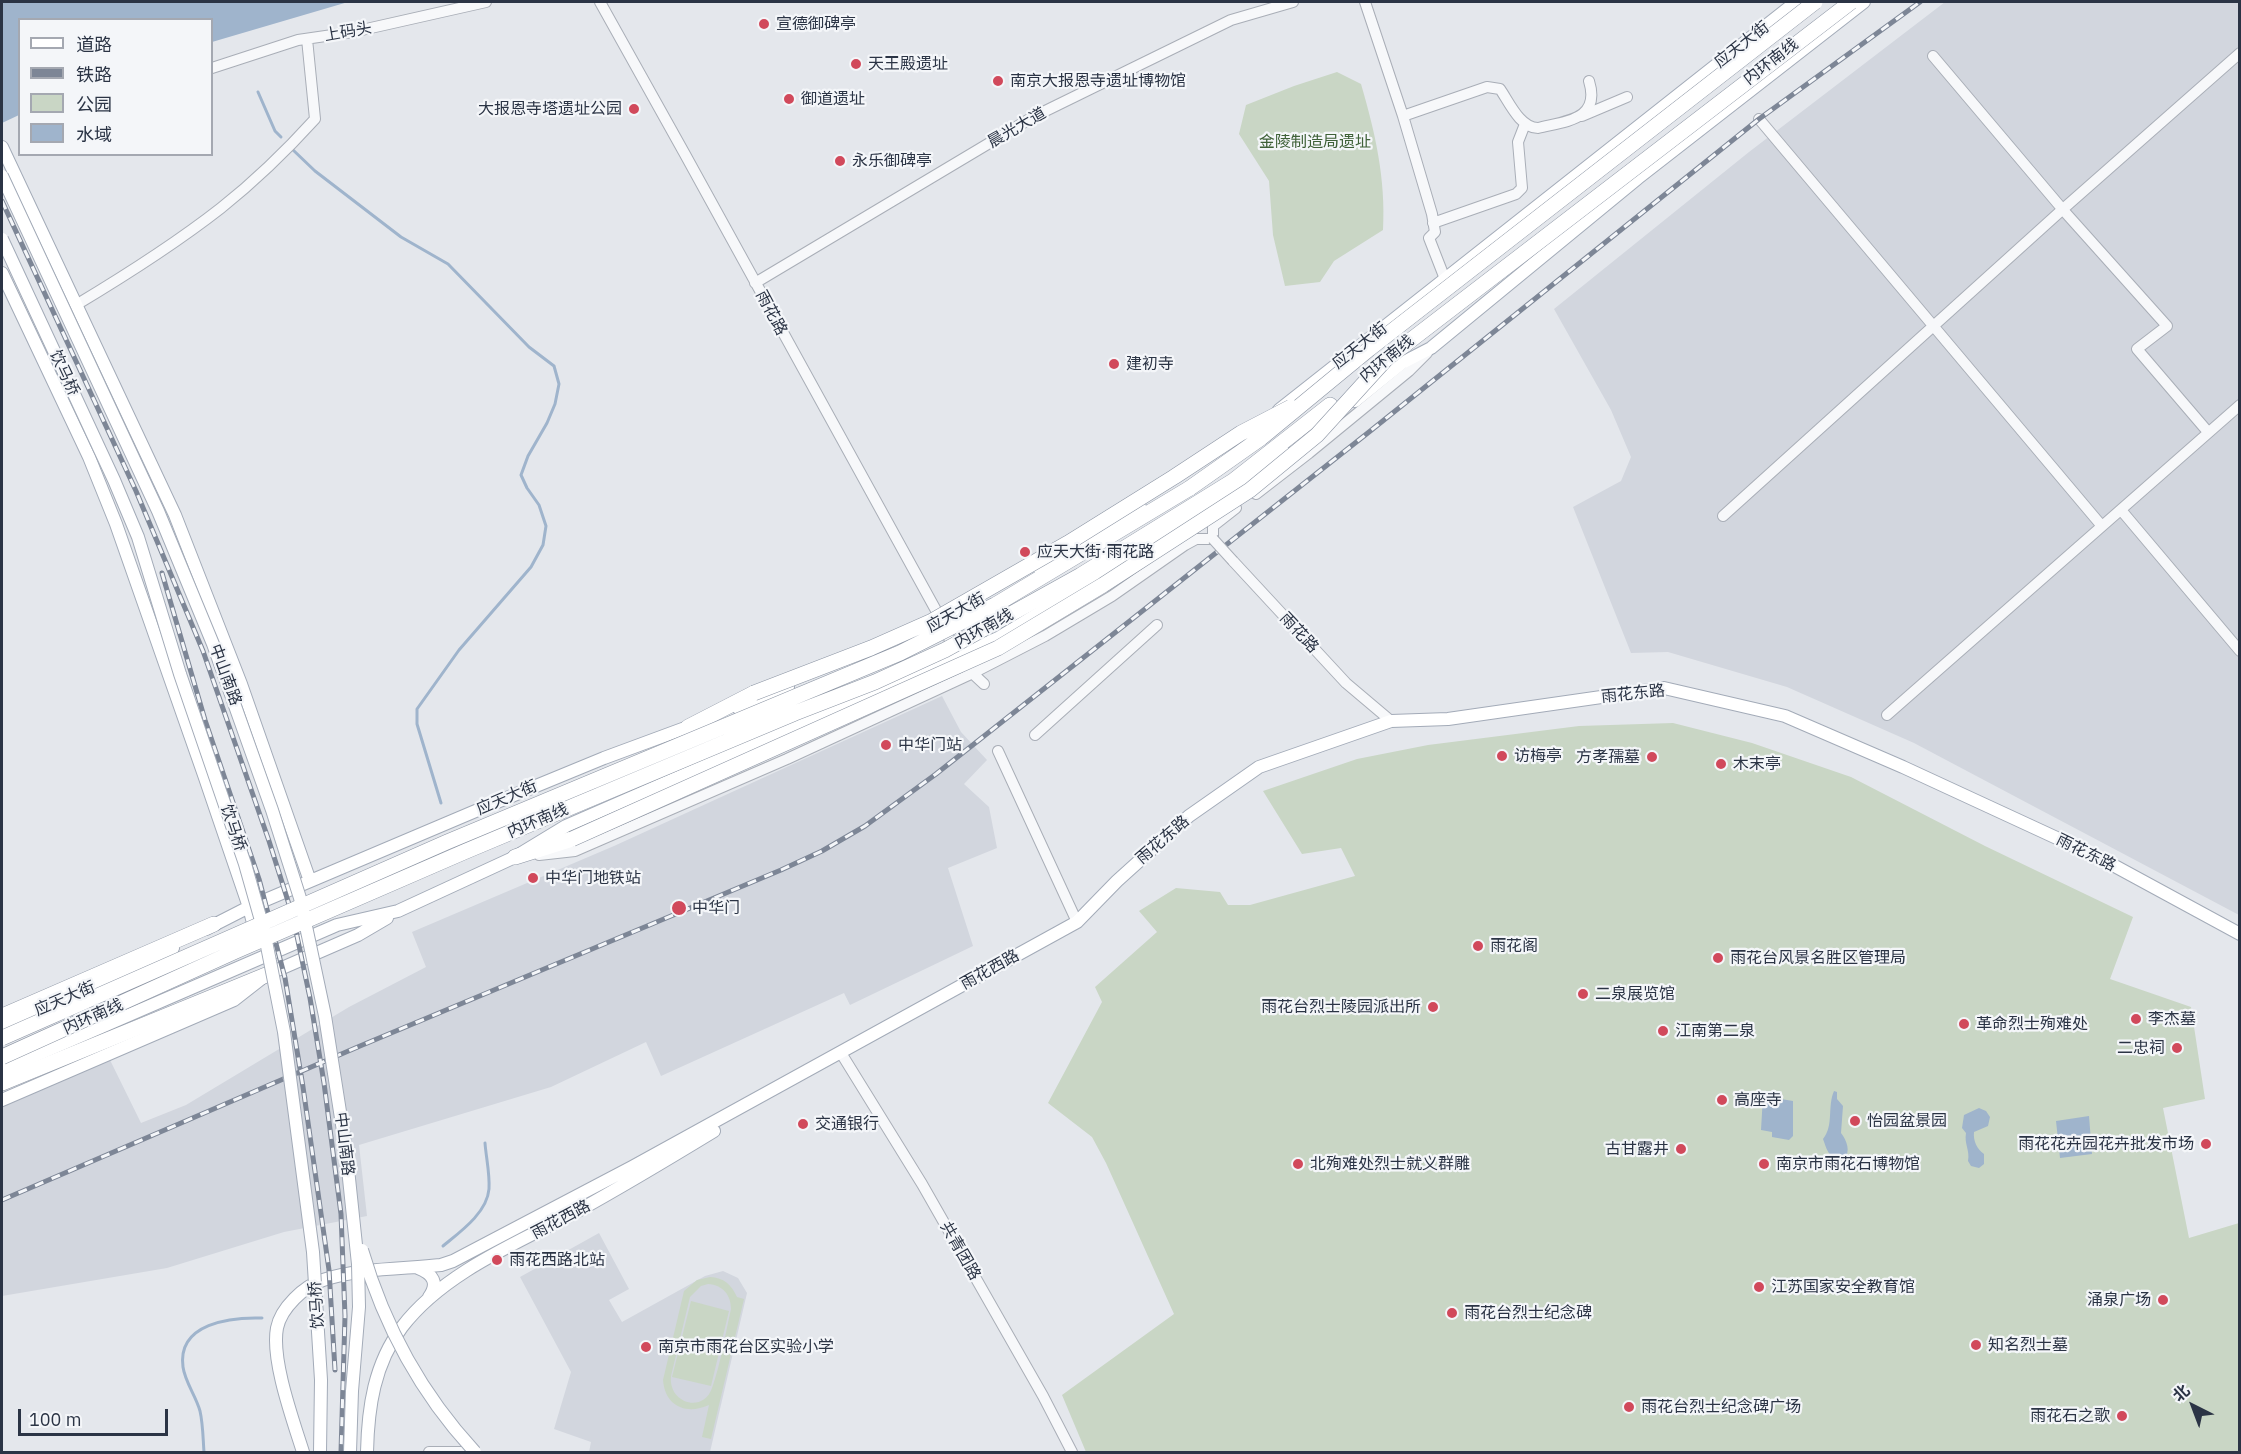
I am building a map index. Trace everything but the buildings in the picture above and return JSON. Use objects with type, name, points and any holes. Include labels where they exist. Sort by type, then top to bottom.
[{"type":"highway","name":"内环南线","points":[[2,1038],[447,842],[900,653],[995,605],[1190,488],[1261,438],[1369,349],[1815,2]]},
{"type":"highway","name":"内环南线","points":[[2,1057],[442,861],[795,713],[875,682],[945,650],[1082,576],[1233,481],[1387,358],[1851,2]]},
{"type":"highway","points":[[515,857],[573,839],[998,648],[1103,585],[1250,490],[1317,435],[1387,358]]},
{"type":"highway","points":[[688,727],[754,693],[871,648],[932,621],[1068,543],[1241,432],[1310,399]]},
{"type":"highway","points":[[2,1016],[214,924]]},
{"type":"highway","points":[[2,1083],[162,1009],[266,975]]},
{"type":"main road","name":"应天大街","points":[[2,1027],[141,967],[214,924],[249,907],[604,758],[688,727],[943,623],[1001,588],[1077,547],[1235,445],[1796,2]]},
{"type":"main road","points":[[2,1100],[234,1000],[266,975],[358,934],[398,912],[515,857],[566,826],[998,638],[1195,517],[1321,428],[1402,363],[1431,348],[1638,178],[1864,2]]},
{"type":"main road","points":[[2,147],[154,467],[192,555],[241,684],[310,881]]},
{"type":"main road","name":"中山南路","points":[[2,176],[171,542],[226,676],[272,810],[300,898],[316,967],[346,1150],[351,1205]]},
{"type":"main road","name":"饮马桥","points":[[2,239],[114,480],[138,537],[180,674],[245,864],[264,931],[284,1032],[313,1252],[321,1380],[321,1452]]},
{"type":"main road","points":[[2,273],[77,432],[116,524],[249,907],[261,958]]},
{"type":"main road","points":[[1445,279],[1474,314]]},
{"type":"main road","name":"雨花东路","points":[[1077,922],[1117,880],[1189,816],[1259,767],[1391,721],[1448,719],[1664,688],[1785,716],[1903,767],[2100,858],[2240,934]]},
{"type":"main road","points":[[2,1070],[162,1009],[261,958],[337,926],[398,912]]},
{"type":"main road","name":"雨花西路","points":[[303,1452],[277,1350],[277,1330],[280,1319],[299,1294],[310,1285],[322,1280],[388,1269],[453,1262],[632,1167],[1077,922]]},
{"type":"main road","name":"雨花西路","points":[[367,1452],[370,1406],[380,1367],[402,1327],[437,1291],[467,1271],[637,1178],[840,1053]]},
{"type":"main road","points":[[350,1452],[359,1307],[358,1264],[351,1205]]},
{"type":"main road","points":[[351,1205],[367,1266],[399,1346],[440,1410],[475,1452]]},
{"type":"main road","points":[[418,1267],[427,1271],[434,1282],[434,1289],[424,1303]]},
{"type":"street","name":"上码头","points":[[213,69],[307,39],[353,32],[486,2]]},
{"type":"street","name":"雨花路","points":[[600,2],[943,623],[956,657]]},
{"type":"street","name":"晨光大道","points":[[755,283],[1033,117],[1231,20],[1293,2]]},
{"type":"street","points":[[1365,2],[1403,116],[1435,232],[1429,238],[1445,279]]},
{"type":"street","points":[[76,305],[135,269],[222,207],[264,172],[315,119],[307,39]]},
{"type":"street","points":[[1723,516],[2063,209],[2240,53]]},
{"type":"street","points":[[1933,56],[2063,209],[2167,326],[2137,350],[2208,432]]},
{"type":"street","points":[[1581,116],[1588,109],[1593,92],[1589,81]]},
{"type":"street","points":[[1403,116],[1487,87],[1500,89],[1525,124],[1538,128],[1581,116],[1627,98]]},
{"type":"street","points":[[1759,118],[2101,525]]},
{"type":"street","points":[[1433,223],[1516,194],[1522,188],[1518,142],[1525,124]]},
{"type":"street","points":[[515,857],[574,851],[797,755],[973,674],[1045,636],[1102,602],[1185,544],[1196,539],[1213,539],[1214,526],[1224,516],[1310,453],[1409,371],[1431,348]]},
{"type":"street","points":[[1887,715],[2240,405]]},
{"type":"street","points":[[2121,510],[2240,651]]},
{"type":"street","name":"雨花路","points":[[1213,539],[1346,682],[1391,721]]},
{"type":"street","points":[[1035,735],[1157,625]]},
{"type":"street","points":[[956,657],[984,684]]},
{"type":"street","points":[[998,751],[1077,922]]},
{"type":"street","name":"共青团路","points":[[840,1053],[922,1184],[1042,1396],[1071,1452]]},
{"type":"street","points":[[429,1452],[467,1452]]},
{"type":"shaded area","points":[[1945,2],[2239,2],[2239,915],[1914,743],[1787,687],[1668,652],[1631,653],[1573,507],[1621,481],[1631,457],[1611,410],[1554,309],[1749,152]]},
{"type":"shaded area","points":[[942,696],[961,732],[987,760],[964,784],[989,807],[997,848],[948,868],[973,946],[850,1005],[844,993],[661,1076],[646,1042],[551,1087],[359,1145],[367,1216],[284,1232],[167,1268],[2,1296],[2,1107],[110,1060],[141,1123],[186,1105],[349,1007],[426,967],[412,932],[614,846]]},
{"type":"shaded area","name":"南京市雨花台区实验小学","points":[[599,1233],[629,1289],[609,1300],[622,1322],[705,1276],[723,1271],[738,1278],[747,1293],[710,1452],[589,1452],[591,1442],[554,1429],[571,1372],[520,1277]]},
{"type":"green space","name":"金陵制造局遗址","points":[[1337,72],[1361,84],[1371,120],[1381,174],[1383,230],[1334,261],[1320,282],[1285,286],[1273,235],[1269,181],[1239,134],[1246,105]]},
{"type":"green space","points":[[1673,723],[1752,743],[1851,777],[1985,846],[2133,917],[2110,979],[2191,1007],[2205,1099],[2163,1108],[2189,1238],[2239,1223],[2239,1452],[1086,1452],[1062,1395],[1174,1314],[1092,1137],[1048,1103],[1102,1002],[1095,987],[1157,932],[1139,911],[1176,888],[1220,892],[1228,905],[1250,905],[1355,876],[1341,848],[1302,854],[1263,791],[1357,759],[1428,745],[1579,726]]},
{"type":"green space","points":[[710,1277],[723,1280],[730,1285],[737,1297],[744,1299],[711,1439],[702,1437],[709,1405],[693,1409],[678,1406],[668,1397],[663,1380],[684,1291],[697,1280]],"holes":[[[701,1286],[718,1286],[728,1295],[731,1304],[720,1359],[708,1396],[701,1401],[687,1402],[675,1393],[671,1376],[690,1297]]]},
{"type":"green space","points":[[691,1301],[729,1311],[711,1386],[672,1377]]},
{"type":"water","points":[[2,2],[348,2],[213,42],[213,18],[18,18],[18,115],[2,123]]},
{"type":"water","points":[[1834,1091],[1837,1092],[1837,1099],[1843,1106],[1841,1133],[1848,1150],[1844,1160],[1830,1154],[1823,1139],[1828,1128]]},
{"type":"water","points":[[1763,1096],[1793,1101],[1793,1136],[1789,1140],[1772,1137],[1772,1132],[1761,1130]]},
{"type":"water","points":[[1979,1108],[1986,1111],[1990,1117],[1988,1126],[1974,1132],[1976,1144],[1984,1154],[1984,1164],[1979,1168],[1971,1166],[1968,1161],[1966,1133],[1962,1128],[1964,1115]]},
{"type":"water","points":[[2089,1116],[2092,1154],[2060,1158],[2056,1121]]},
{"type":"waterway","points":[[258,92],[275,131],[281,137]]},
{"type":"waterway","points":[[292,149],[315,171],[401,237],[448,264],[529,347],[554,366],[559,384],[555,404],[528,456],[521,475],[539,505],[546,526],[543,545],[531,567],[459,650],[417,709],[417,724],[441,803]]},
{"type":"waterway","points":[[443,1246],[472,1221],[487,1198],[489,1177],[485,1143]]},
{"type":"waterway","points":[[204,1452],[200,1411],[184,1373],[183,1352],[188,1341],[197,1332],[209,1326],[222,1321],[262,1318]]},
{"type":"railway","points":[[2,1200],[360,1046],[781,870],[822,851],[865,826],[936,774],[1369,432],[1759,119],[1920,2]]},
{"type":"railway","points":[[2,201],[136,491],[203,651],[293,917],[310,998],[324,1083],[341,1214],[345,1316],[341,1452]]},
{"type":"railway","points":[[162,573],[205,720],[259,879],[285,978],[329,1270],[335,1370]]},
{"type":"place","name":"宣德御碑亭","points":[[764,24]]},
{"type":"place","name":"天王殿遗址","points":[[856,64]]},
{"type":"place","name":"南京大报恩寺遗址博物馆","points":[[998,81]]},
{"type":"place","name":"御道遗址","points":[[789,99]]},
{"type":"place","name":"大报恩寺塔遗址公园","points":[[634,109]]},
{"type":"place","name":"永乐御碑亭","points":[[840,161]]},
{"type":"place","name":"建初寺","points":[[1114,364]]},
{"type":"place","name":"应天大街·雨花路","points":[[1025,552]]},
{"type":"place","name":"中华门站","points":[[886,745]]},
{"type":"place","name":"访梅亭","points":[[1502,756]]},
{"type":"place","name":"方孝孺墓","points":[[1652,757]]},
{"type":"place","name":"木末亭","points":[[1721,764]]},
{"type":"place","name":"中华门地铁站","points":[[533,878]]},
{"type":"place","name":"中华门","points":[[679,908]]},
{"type":"place","name":"雨花阁","points":[[1478,946]]},
{"type":"place","name":"雨花台风景名胜区管理局","points":[[1718,958]]},
{"type":"place","name":"二泉展览馆","points":[[1583,994]]},
{"type":"place","name":"雨花台烈士陵园派出所","points":[[1433,1007]]},
{"type":"place","name":"李杰墓","points":[[2136,1019]]},
{"type":"place","name":"革命烈士殉难处","points":[[1964,1024]]},
{"type":"place","name":"江南第二泉","points":[[1663,1031]]},
{"type":"place","name":"二忠祠","points":[[2177,1048]]},
{"type":"place","name":"高座寺","points":[[1722,1100]]},
{"type":"place","name":"怡园盆景园","points":[[1855,1121]]},
{"type":"place","name":"交通银行","points":[[803,1124]]},
{"type":"place","name":"雨花花卉园花卉批发市场","points":[[2206,1144]]},
{"type":"place","name":"古甘露井","points":[[1681,1149]]},
{"type":"place","name":"北殉难处烈士就义群雕","points":[[1298,1164]]},
{"type":"place","name":"南京市雨花石博物馆","points":[[1764,1164]]},
{"type":"place","name":"雨花西路北站","points":[[497,1260]]},
{"type":"place","name":"江苏国家安全教育馆","points":[[1759,1287]]},
{"type":"place","name":"涌泉广场","points":[[2163,1300]]},
{"type":"place","name":"雨花台烈士纪念碑","points":[[1452,1313]]},
{"type":"place","name":"知名烈士墓","points":[[1976,1345]]},
{"type":"place","name":"南京市雨花台区实验小学","points":[[646,1347]]},
{"type":"place","name":"雨花台烈士纪念碑广场","points":[[1629,1407]]},
{"type":"place","name":"雨花石之歌","points":[[2122,1416]]}]
